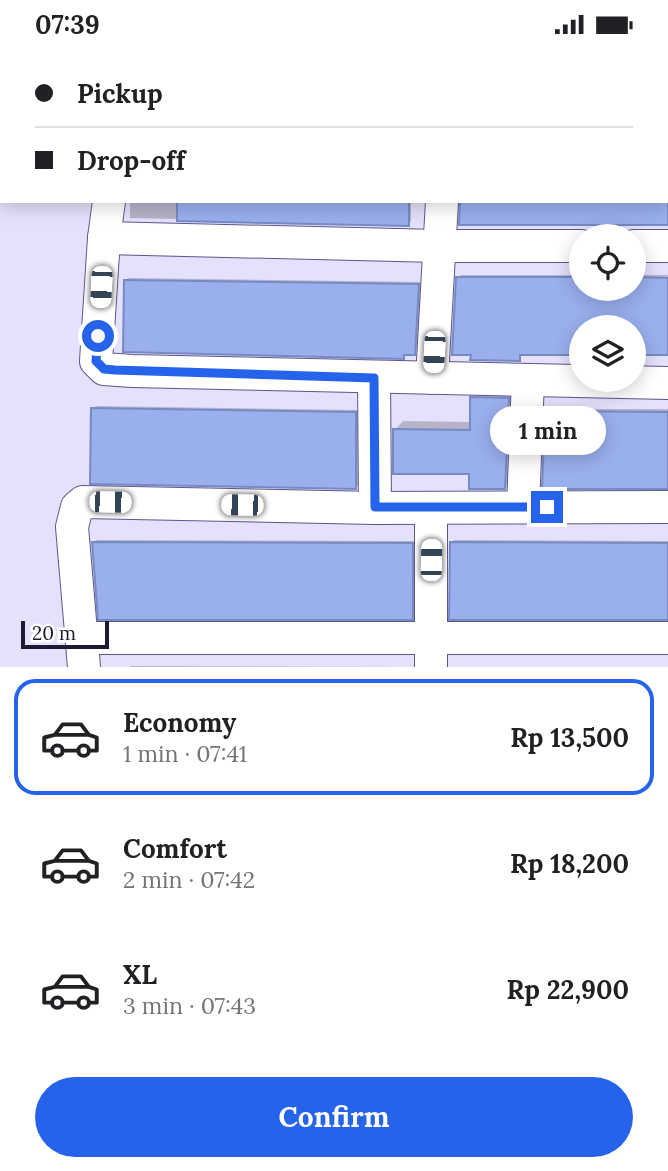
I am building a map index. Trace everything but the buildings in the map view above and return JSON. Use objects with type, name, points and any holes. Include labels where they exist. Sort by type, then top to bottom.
[{"type":"street","points":[[109,203],[96,361],[104,369],[132,372],[668,383]]},
{"type":"street","points":[[432,378],[442,203]]},
{"type":"street","points":[[104,238],[438,246],[569,246]]},
{"type":"street","points":[[646,246],[668,246]]},
{"type":"street","points":[[374,378],[375,507]]},
{"type":"street","points":[[523,507],[528,380]]},
{"type":"street","points":[[668,507],[375,507],[83,502],[77,507],[72,527],[83,653],[430,653],[668,638]]},
{"type":"street","points":[[430,653],[432,507]]},
{"type":"route","points":[[98,336],[96,361],[104,369],[374,378],[375,507],[547,507]]}]
